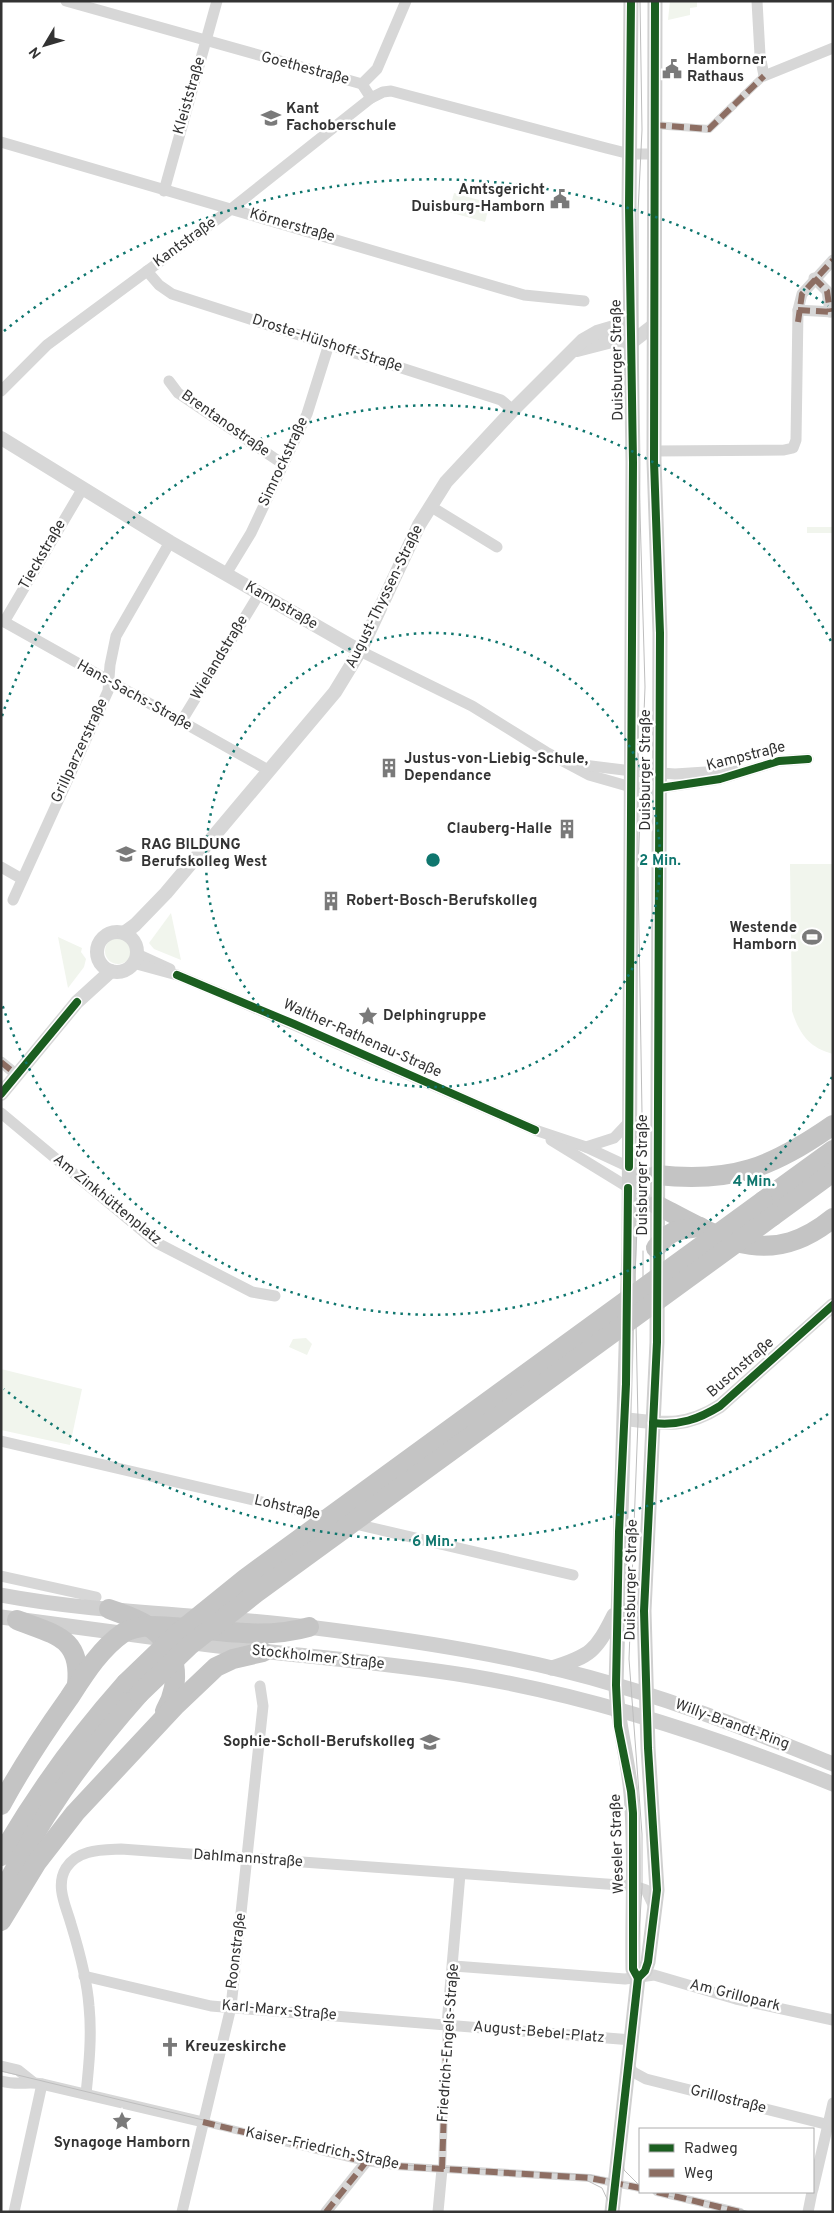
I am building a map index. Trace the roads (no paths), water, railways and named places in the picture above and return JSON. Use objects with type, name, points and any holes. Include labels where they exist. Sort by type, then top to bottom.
[{"type":"highway","points":[[656,1175],[711,1178],[749,1170],[774,1160],[833,1125]]},
{"type":"highway","points":[[1,1856],[44,1785],[96,1716],[256,1593],[768,1208],[833,1150]]},
{"type":"highway","points":[[768,1208],[833,1172]]},
{"type":"highway","points":[[657,1205],[700,1227],[742,1245],[768,1246],[795,1242],[833,1218]]},
{"type":"highway","points":[[656,1248],[664,1238],[675,1230],[700,1227]]},
{"type":"highway","points":[[103,1603],[155,1633],[174,1658],[177,1671],[176,1686],[171,1701],[155,1727]]},
{"type":"highway","points":[[9,1619],[50,1633],[72,1648],[78,1659],[77,1685]]},
{"type":"highway","points":[[1,1805],[37,1743],[77,1685],[105,1649],[122,1634],[136,1628],[155,1633],[244,1634],[289,1633],[309,1627]]},
{"type":"highway","points":[[1,1921],[26,1879],[55,1838],[100,1784],[155,1727],[216,1667],[233,1658],[263,1652]]},
{"type":"highway","points":[[1,1896],[33,1836],[58,1795],[109,1728],[133,1688]]},
{"type":"main road","name":"Duisburger Straße","points":[[616,1710],[623,1687],[616,1612],[625,1419],[630,1121],[632,342],[629,216],[631,1]]},
{"type":"main road","name":"Duisburger Straße","points":[[647,1719],[644,1602],[654,1423],[660,780],[660,634],[654,451],[655,1]]},
{"type":"main road","name":"Stockholmer Straße","points":[[1,1596],[103,1603],[309,1627],[478,1652],[552,1668],[623,1687]]},
{"type":"main road","points":[[552,1668],[579,1659],[595,1649],[616,1612]]},
{"type":"main road","points":[[9,1619],[122,1634]]},
{"type":"main road","name":"Stockholmer Straße","points":[[155,1633],[263,1652],[351,1660],[471,1676],[554,1693],[631,1714]]},
{"type":"main road","name":"Willy-Brandt-Ring","points":[[623,1687],[721,1719],[833,1764]]},
{"type":"main road","name":"Weseler Straße","points":[[612,2212],[638,1978],[633,1969],[634,1878],[631,1790],[616,1710]]},
{"type":"main road","name":"Willy-Brandt-Ring","points":[[631,1714],[714,1739],[833,1784]]},
{"type":"main road","name":"Weseler Straße","points":[[638,1978],[645,1971],[648,1962],[657,1881],[647,1719]]},
{"type":"street","name":"Goethestraße","points":[[66,1],[205,42],[362,84],[371,98]]},
{"type":"street","name":"Kleiststraße","points":[[164,191],[217,1]]},
{"type":"street","points":[[362,84],[377,69],[406,1]]},
{"type":"street","points":[[758,1],[760,55],[764,76]]},
{"type":"street","points":[[654,125],[710,129],[764,76],[833,48]]},
{"type":"street","points":[[371,98],[383,92],[391,91],[630,154],[654,154]]},
{"type":"street","name":"Kantstraße","points":[[1,390],[35,355],[231,209],[371,98]]},
{"type":"street","name":"Körnerstraße","points":[[1,142],[164,191],[524,294],[584,302]]},
{"type":"street","points":[[654,451],[784,450],[793,448],[796,440],[798,310],[802,294],[814,278],[833,260]]},
{"type":"street","name":"Droste-Hülshoff-Straße","points":[[147,271],[159,285],[172,294],[501,400],[513,410]]},
{"type":"street","points":[[798,310],[831,312],[826,291],[814,278]]},
{"type":"street","name":"August-Thyssen-Straße","points":[[124,933],[135,925],[166,893],[335,692],[360,651],[430,506],[462,463],[583,340],[597,332],[631,322]]},
{"type":"street","points":[[632,342],[654,325]]},
{"type":"street","name":"August-Thyssen-Straße","points":[[571,352],[612,341],[632,342]]},
{"type":"street","name":"Simrockstraße","points":[[226,574],[251,533],[307,414],[329,344]]},
{"type":"street","name":"Brentanostraße","points":[[169,380],[178,393],[283,464]]},
{"type":"street","name":"Kampstraße","points":[[1,438],[170,542],[259,594],[360,651],[472,706],[589,775],[631,787],[660,780],[720,780],[748,769],[778,761],[808,758]]},
{"type":"street","name":"Tieckstraße","points":[[3,621],[82,488]]},
{"type":"street","points":[[430,506],[497,547]]},
{"type":"street","name":"Grillparzerstraße","points":[[13,900],[108,692],[110,665],[122,623],[170,542]]},
{"type":"street","name":"Wielandstraße","points":[[182,722],[259,594]]},
{"type":"street","name":"Hans-Sachs-Straße","points":[[3,621],[268,770]]},
{"type":"street","name":"Kampstraße","points":[[566,763],[632,772],[660,780]]},
{"type":"street","points":[[1,867],[22,879]]},
{"type":"street","name":"August-Thyssen-Straße","points":[[135,954],[166,893]]},
{"type":"street","points":[[111,933],[124,933],[135,954],[122,971],[105,966],[98,951],[101,941],[111,933]]},
{"type":"street","name":"Walther-Rathenau-Straße","points":[[135,954],[168,968],[177,975],[294,1024],[535,1130],[586,1146],[629,1168],[656,1175]]},
{"type":"street","points":[[1,1094],[105,966]]},
{"type":"street","points":[[1,1062],[17,1075]]},
{"type":"street","name":"Am Zinkhüttenplatz","points":[[1,1113],[157,1242],[252,1292],[275,1296]]},
{"type":"street","points":[[586,1146],[614,1138],[630,1121]]},
{"type":"street","name":"Walther-Rathenau-Straße","points":[[535,1130],[657,1205]]},
{"type":"street","name":"Buschstraße","points":[[625,1419],[668,1425],[704,1416],[720,1406],[833,1306]]},
{"type":"street","name":"Lohstraße","points":[[1,1441],[572,1575]]},
{"type":"street","name":"Stockholmer Straße","points":[[1,1576],[103,1603]]},
{"type":"street","name":"Roonstraße","points":[[182,2212],[231,2007],[263,1706],[260,1686]]},
{"type":"street","name":"Dahlmannstraße","points":[[86,2094],[90,2060],[89,2005],[71,1923],[62,1898],[62,1882],[66,1869],[74,1860],[88,1852],[121,1849],[460,1874],[634,1878]]},
{"type":"street","name":"Friedrich-Engels-Straße","points":[[438,2212],[442,2170],[447,2024],[454,1966],[460,1874]]},
{"type":"street","points":[[634,1878],[647,1884],[657,1881]]},
{"type":"street","points":[[634,1878],[646,1890],[654,1907]]},
{"type":"street","points":[[454,1966],[617,1979],[638,1978]]},
{"type":"street","name":"Karl-Marx-Straße","points":[[84,1976],[211,2006],[447,2024]]},
{"type":"street","name":"Am Grillopark","points":[[638,1978],[654,1976],[668,1978],[736,1999],[833,2020]]},
{"type":"street","name":"August-Bebel-Platz","points":[[447,2024],[632,2040]]},
{"type":"street","name":"Kaiser-Friedrich-Straße","points":[[1,2066],[18,2070],[38,2083]]},
{"type":"street","name":"Grillostraße","points":[[628,2066],[633,2072],[646,2079],[830,2126]]},
{"type":"street","name":"Kaiser-Friedrich-Straße","points":[[1,2081],[21,2085],[38,2083],[366,2162],[442,2170],[582,2177],[639,2188]]},
{"type":"street","points":[[14,2212],[38,2083]]},
{"type":"street","points":[[814,2183],[830,2126],[833,2103]]},
{"type":"street","points":[[326,2212],[366,2162]]},
{"type":"street","points":[[661,2193],[740,2212]]},
{"type":"street","points":[[808,2212],[811,2193]]},
{"type":"tram line","points":[[609,2212],[636,1976],[642,1888],[642,1834],[629,1659],[638,1421],[635,1275],[642,1113],[638,869],[645,687],[638,442],[638,212],[642,130],[640,1]]},
{"type":"tram line","points":[[643,1251],[643,1306]]},
{"type":"tram line","points":[[1,2071],[364,2159],[399,2165],[590,2175],[639,2186]]},
{"type":"tram line","points":[[621,2155],[624,2170],[638,2184]]},
{"type":"tram line","points":[[586,2180],[602,2188],[609,2203]]},
{"type":"tram line","points":[[654,2193],[673,2197]]},
{"type":"tram line","points":[[670,2193],[750,2212]]},
{"type":"place","name":"Hamborner Rathaus","points":[[672,69]]},
{"type":"place","name":"Kant Fachoberschule","points":[[271,118]]},
{"type":"place","name":"Amtsgericht Duisburg-Hamborn","points":[[560,199]]},
{"type":"place","name":"Justus-von-Liebig-Schule, Dependance","points":[[389,768]]},
{"type":"place","name":"Clauberg-Halle","points":[[567,829]]},
{"type":"place","name":"RAG BILDUNG Berufskolleg West","points":[[126,854]]},
{"type":"place","name":"Robert-Bosch-Berufskolleg","points":[[331,901]]},
{"type":"place","name":"Westende Hamborn","points":[[812,937]]},
{"type":"place","name":"Delphingruppe","points":[[368,1016]]},
{"type":"place","name":"Sophie-Scholl-Berufskolleg","points":[[430,1742]]},
{"type":"place","name":"Kreuzeskirche","points":[[170,2047]]},
{"type":"place","name":"Synagoge Hamborn","points":[[122,2121]]}]
